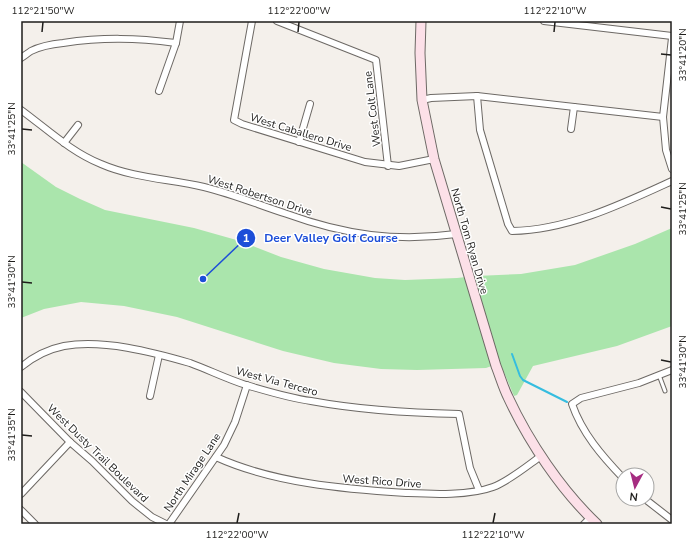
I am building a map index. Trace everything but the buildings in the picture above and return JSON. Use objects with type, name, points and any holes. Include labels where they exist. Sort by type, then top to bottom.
[{"type":"street","points":[[159,92],[176,43],[180,21]]},
{"type":"street","name":"West Caballero Drive","points":[[252,21],[234,120],[242,124],[365,162],[388,166],[399,166],[434,159]]},
{"type":"street","name":"West Colt Lane","points":[[277,21],[376,60],[388,166]]},
{"type":"street","name":"North Tom Ryan Drive","points":[[421,21],[420,53],[422,100],[434,159],[487,338],[507,396],[541,456],[591,522]]},
{"type":"street","points":[[544,21],[672,37],[663,117],[666,150],[672,169]]},
{"type":"street","points":[[21,58],[32,51],[47,45],[85,40],[109,38],[144,39],[176,43]]},
{"type":"street","points":[[477,96],[480,130],[508,224],[512,231],[522,231],[563,224],[604,211],[672,181]]},
{"type":"street","points":[[422,100],[431,98],[477,96],[663,117]]},
{"type":"street","points":[[299,142],[310,104]]},
{"type":"street","points":[[571,129],[574,107]]},
{"type":"street","name":"West Robertson Drive","points":[[21,110],[64,143],[101,164],[131,174],[203,187],[246,198],[288,215],[349,232],[395,238],[430,238],[456,234]]},
{"type":"street","points":[[64,143],[78,125]]},
{"type":"street","name":"West Via Tercero","points":[[21,367],[45,352],[64,346],[100,345],[120,347],[159,355],[191,364],[248,385],[310,401],[364,409],[459,414],[470,468],[480,490]]},
{"type":"street","points":[[150,396],[159,355]]},
{"type":"street","points":[[615,469],[599,451],[578,420],[572,404],[581,398],[639,383],[672,370]]},
{"type":"street","name":"North Mirage Lane","points":[[169,524],[224,445],[235,422],[248,385]]},
{"type":"street","name":"West Dusty Trail Boulevard","points":[[21,392],[70,442],[92,461],[132,501],[152,517],[166,524]]},
{"type":"street","points":[[21,494],[70,442]]},
{"type":"street","name":"West Rico Drive","points":[[216,457],[237,467],[280,478],[353,490],[435,494],[463,493],[493,487],[541,456]]},
{"type":"street","points":[[655,507],[672,520]]},
{"type":"street","points":[[21,510],[35,524]]},
{"type":"lane","points":[[659,375],[665,391]]},
{"type":"green space","points":[[21,162],[56,187],[105,210],[194,228],[240,241],[281,257],[324,269],[375,278],[405,280],[521,274],[575,265],[635,244],[672,228],[672,326],[617,346],[533,366],[517,395],[514,396],[500,363],[486,368],[417,370],[381,369],[334,363],[283,351],[177,317],[124,306],[81,302],[44,309],[21,318]]},
{"type":"waterway","points":[[512,354],[520,376],[523,380],[567,402]]},
{"type":"place","name":"Deer Valley Golf Course","points":[[203,279]]}]
